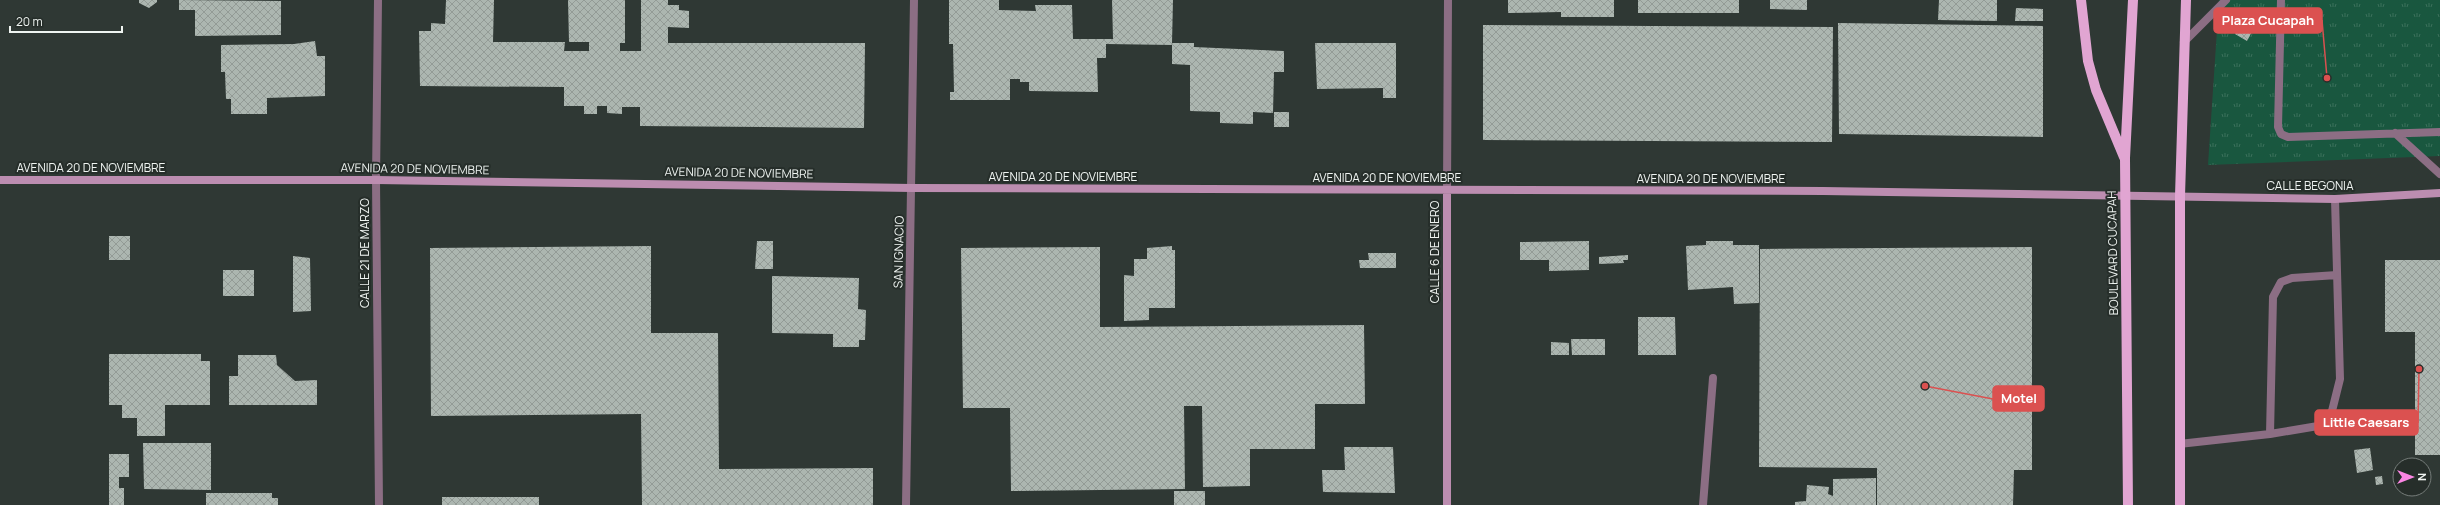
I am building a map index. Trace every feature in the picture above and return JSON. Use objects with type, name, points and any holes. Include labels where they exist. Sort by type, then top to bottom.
[{"type":"main road","points":[[2081,0],[2088,61],[2096,90],[2125,158]]},
{"type":"main road","name":"BOULEVARD CUCAPAH","points":[[2128,505],[2125,158],[2133,0]]},
{"type":"main road","points":[[2180,505],[2180,196],[2186,0]]},
{"type":"main road","name":"AVENIDA 20 DE NOVIEMBRE","points":[[0,180],[376,180],[912,188],[1823,190],[2180,196]]},
{"type":"main road","name":"CALLE 6 DE ENERO","points":[[1447,190],[1447,505]]},
{"type":"main road","name":"CALLE BEGONIA","points":[[2180,196],[2335,199],[2440,193]]},
{"type":"street","name":"CALLE 21 DE MARZO","points":[[378,0],[376,180],[379,505]]},
{"type":"street","name":"SAN IGNACIO","points":[[906,505],[914,0]]},
{"type":"street","name":"CALLE 6 DE ENERO","points":[[1447,190],[1448,0]]},
{"type":"street","points":[[2184,42],[2226,0]]},
{"type":"street","points":[[2281,0],[2278,127],[2281,134],[2288,137],[2395,132],[2440,132]]},
{"type":"street","points":[[2395,132],[2440,174]]},
{"type":"street","points":[[2179,444],[2270,434],[2318,426],[2332,411],[2340,379],[2335,199]]},
{"type":"street","points":[[2270,434],[2273,296],[2281,282],[2292,278],[2337,275]]},
{"type":"street","points":[[1703,505],[1713,378]]},
{"type":"green space","points":[[2219,0],[2440,0],[2440,156],[2208,165]]},
{"type":"building","points":[[139,0],[157,0],[157,2],[149,8],[139,3]]},
{"type":"building","points":[[179,0],[281,1],[281,35],[195,36],[195,10],[179,10]]},
{"type":"building","points":[[446,0],[494,0],[493,42],[565,42],[564,51],[589,51],[589,42],[569,42],[568,0],[625,0],[625,43],[620,43],[620,51],[641,51],[641,0],[668,0],[668,5],[679,5],[679,10],[689,11],[689,28],[668,27],[668,43],[865,43],[864,128],[640,126],[640,107],[622,107],[622,114],[607,113],[607,106],[597,106],[597,114],[584,114],[584,106],[564,106],[564,87],[420,86],[419,31],[431,31],[431,23],[445,24]]},
{"type":"building","points":[[949,0],[999,0],[999,10],[1036,11],[1035,5],[1072,5],[1073,39],[1113,39],[1112,0],[1173,0],[1172,43],[1194,43],[1194,47],[1284,51],[1284,72],[1274,72],[1273,113],[1253,112],[1253,124],[1220,123],[1220,112],[1190,111],[1190,65],[1172,64],[1172,45],[1106,44],[1106,58],[1097,58],[1098,92],[1029,91],[1029,82],[1020,82],[1020,79],[1010,79],[1010,100],[950,100],[950,92],[954,92],[953,44],[949,44]]},
{"type":"building","points":[[1508,0],[1614,0],[1614,17],[1561,17],[1561,12],[1508,13]]},
{"type":"building","points":[[1638,0],[1739,0],[1739,13],[1638,13]]},
{"type":"building","points":[[1770,0],[1807,0],[1807,10],[1770,9]]},
{"type":"building","points":[[1939,0],[1997,0],[1997,21],[1938,20]]},
{"type":"building","points":[[2016,8],[2043,9],[2043,21],[2015,21]]},
{"type":"building","points":[[2243,20],[2255,26],[2247,41],[2235,34]]},
{"type":"building","points":[[1838,23],[2043,26],[2043,137],[1839,134]]},
{"type":"building","points":[[1483,25],[1833,27],[1832,142],[1483,140]]},
{"type":"building","points":[[315,41],[317,56],[325,56],[325,96],[267,98],[267,114],[231,114],[231,99],[226,99],[225,72],[221,72],[221,45],[294,44]]},
{"type":"building","points":[[1315,43],[1396,43],[1396,98],[1383,98],[1383,88],[1317,89]]},
{"type":"building","points":[[1274,112],[1289,112],[1289,127],[1274,127]]},
{"type":"building","points":[[109,236],[130,236],[130,260],[109,260]]},
{"type":"building","points":[[757,241],[773,241],[773,269],[755,269]]},
{"type":"building","points":[[1589,241],[1589,270],[1549,271],[1549,260],[1520,260],[1520,242]]},
{"type":"building","points":[[1706,241],[1733,241],[1733,245],[1759,245],[1759,303],[1734,304],[1733,287],[1688,290],[1686,246],[1706,245]]},
{"type":"building","points":[[651,246],[651,333],[718,333],[719,469],[873,468],[873,505],[642,505],[641,414],[431,416],[430,248]]},
{"type":"building","points":[[1172,246],[1172,250],[1175,250],[1175,308],[1149,308],[1149,320],[1124,321],[1124,275],[1134,276],[1134,259],[1147,259],[1147,248]]},
{"type":"building","points":[[1100,247],[1100,327],[1364,325],[1365,404],[1315,404],[1315,449],[1250,449],[1250,486],[1203,487],[1202,406],[1184,406],[1185,489],[1011,491],[1010,408],[963,408],[961,248]]},
{"type":"building","points":[[2032,247],[2032,470],[2014,470],[2013,505],[1877,505],[1877,468],[1759,467],[1760,249]]},
{"type":"building","points":[[1368,253],[1396,253],[1396,268],[1360,268],[1359,260],[1369,260]]},
{"type":"building","points":[[1628,255],[1628,260],[1623,260],[1624,263],[1599,264],[1599,257]]},
{"type":"building","points":[[293,256],[310,258],[311,311],[293,312]]},
{"type":"building","points":[[2385,260],[2440,260],[2440,455],[2415,455],[2415,332],[2385,332]]},
{"type":"building","points":[[223,270],[254,270],[254,296],[223,296]]},
{"type":"building","points":[[772,276],[859,278],[858,309],[866,310],[865,340],[859,340],[859,347],[833,347],[833,334],[772,333]]},
{"type":"building","points":[[1638,317],[1675,317],[1676,355],[1638,355]]},
{"type":"building","points":[[1571,339],[1605,339],[1605,355],[1572,355]]},
{"type":"building","points":[[1551,342],[1569,343],[1569,355],[1551,355]]},
{"type":"building","points":[[109,354],[201,354],[201,361],[210,361],[210,405],[165,405],[165,436],[137,436],[137,418],[122,418],[122,405],[109,405]]},
{"type":"building","points":[[238,355],[276,355],[277,365],[295,381],[317,380],[317,405],[229,405],[229,376],[238,376]]},
{"type":"building","points":[[143,443],[211,443],[211,490],[144,489]]},
{"type":"building","points":[[1344,447],[1393,447],[1395,493],[1323,492],[1322,470],[1345,470]]},
{"type":"building","points":[[2370,448],[2373,470],[2357,473],[2354,450]]},
{"type":"building","points":[[109,454],[129,454],[129,477],[119,477],[119,488],[124,488],[124,505],[109,505]]},
{"type":"building","points":[[2382,476],[2383,484],[2376,485],[2375,477]]},
{"type":"building","points":[[1876,478],[1876,505],[1795,505],[1795,502],[1806,501],[1807,485],[1829,487],[1828,494],[1833,496],[1833,479]]},
{"type":"building","points":[[1174,491],[1205,491],[1205,505],[1174,505]]},
{"type":"building","points":[[206,493],[272,493],[272,498],[278,498],[278,505],[206,505]]},
{"type":"building","points":[[442,497],[539,497],[539,505],[442,505]]},
{"type":"place","name":"Plaza Cucapah","points":[[2327,78]]},
{"type":"place","name":"Little Caesars","points":[[2419,369]]},
{"type":"place","name":"Motel","points":[[1925,386]]}]
